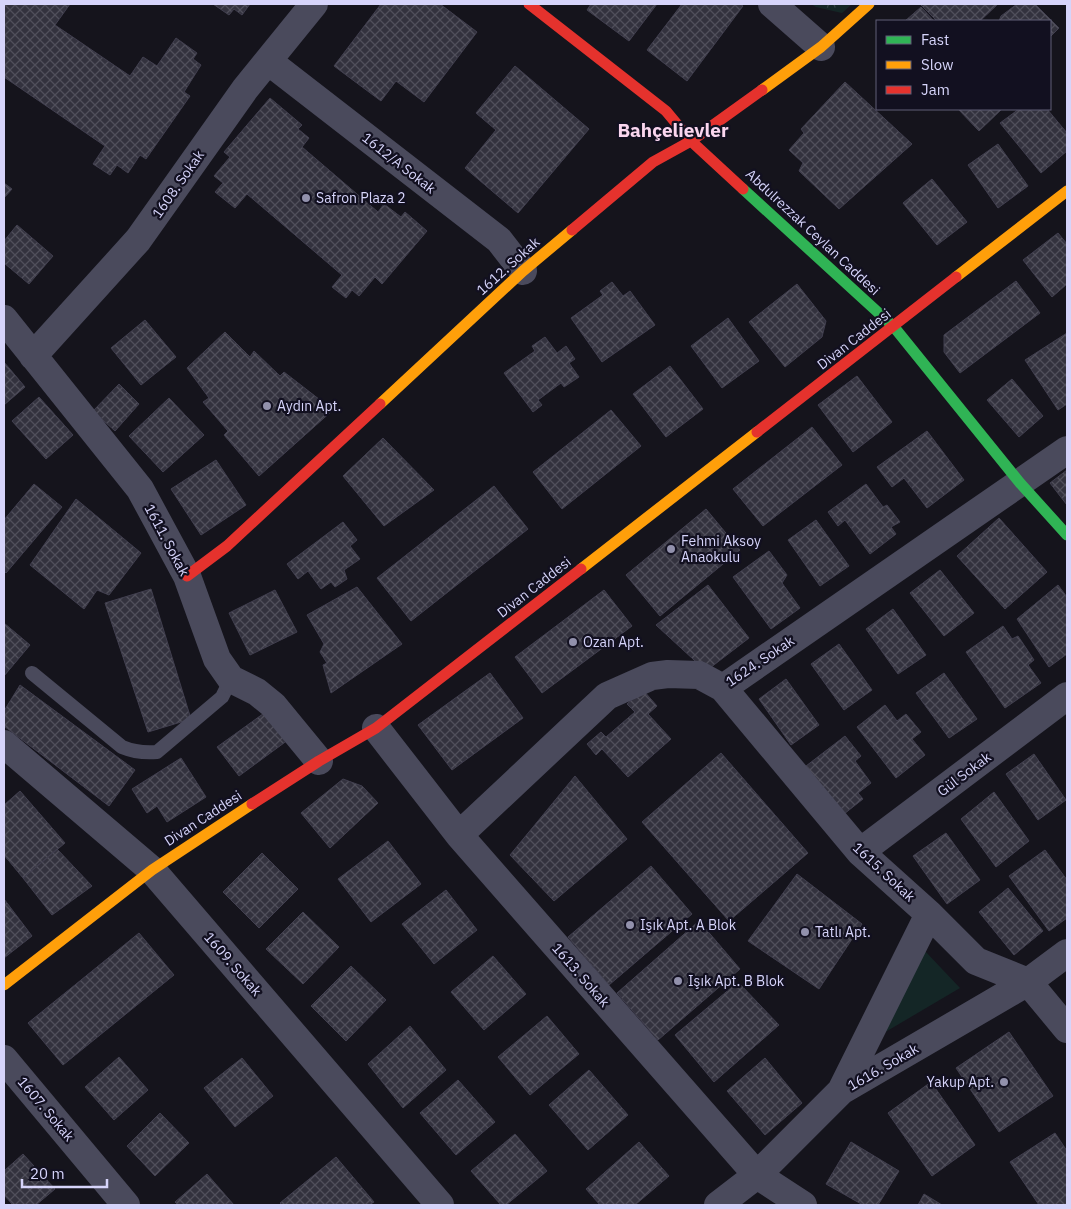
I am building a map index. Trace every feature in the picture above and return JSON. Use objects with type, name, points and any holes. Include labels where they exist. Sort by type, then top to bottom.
[{"type":"street","name":"1608. Sokak","points":[[33,356],[138,240],[245,89],[314,4]]},
{"type":"street","name":"Abdulrezzak Ceylan Caddesi","points":[[529,4],[666,111],[691,141],[894,327],[1020,483],[1067,535]]},
{"type":"street","points":[[772,4],[821,47]]},
{"type":"street","name":"1612. Sokak","points":[[187,576],[227,546],[523,271],[653,162],[691,141],[821,47],[869,4]]},
{"type":"street","name":"1612/A Sokak","points":[[268,61],[499,240],[523,271]]},
{"type":"street","name":"Divan Caddesi","points":[[4,986],[152,870],[319,761],[376,728],[1067,192]]},
{"type":"street","name":"1611. Sokak","points":[[4,319],[140,489],[187,576],[217,659],[231,679],[257,692],[273,705],[319,761]]},
{"type":"street","name":"1624. Sokak","points":[[458,835],[607,696],[652,676],[668,674],[699,675],[723,688],[1067,450]]},
{"type":"street","name":"1615. Sokak","points":[[723,688],[860,852],[929,914],[976,960],[1028,982],[1067,1029]]},
{"type":"street","name":"Gül Sokak","points":[[860,852],[1067,696]]},
{"type":"street","name":"1613. Sokak","points":[[376,728],[458,835],[757,1175],[803,1205]]},
{"type":"street","name":"1609. Sokak","points":[[4,744],[152,870],[440,1205]]},
{"type":"street","points":[[841,1091],[929,914]]},
{"type":"street","name":"1616. Sokak","points":[[718,1205],[757,1175],[841,1091],[1028,982],[1067,953]]},
{"type":"street","name":"1607. Sokak","points":[[4,1059],[126,1205]]},
{"type":"lane","points":[[32,673],[122,747],[138,752],[157,752],[222,697],[231,679]]},
{"type":"green space","points":[[811,4],[852,4],[842,13]]},
{"type":"green space","points":[[924,950],[960,988],[882,1034]]},
{"type":"building","points":[[4,4],[70,4],[55,25],[130,76],[143,57],[157,66],[176,38],[197,53],[193,59],[201,65],[184,92],[190,96],[146,159],[140,155],[128,173],[117,165],[110,175],[93,164],[105,146],[4,77]]},
{"type":"building","points":[[213,4],[250,4],[242,15],[234,9],[229,15]]},
{"type":"building","points":[[381,4],[440,4],[477,32],[424,102],[396,81],[381,101],[334,66]]},
{"type":"building","points":[[591,4],[657,4],[629,41],[587,10]]},
{"type":"building","points":[[682,4],[740,4],[743,6],[687,81],[647,50]]},
{"type":"building","points":[[920,4],[998,4],[981,20],[936,20]]},
{"type":"building","points":[[1017,4],[1035,4],[1051,20],[999,20],[1001,16]]},
{"type":"building","points":[[921,7],[933,20],[906,20]]},
{"type":"building","points":[[1051,20],[1059,28],[1051,36]]},
{"type":"building","points":[[515,66],[589,129],[518,213],[465,168],[496,130],[476,113]]},
{"type":"building","points":[[845,82],[912,144],[839,209],[799,171],[803,163],[789,150],[804,133],[801,129]]},
{"type":"building","name":"Safron Plaza 2","points":[[270,98],[302,125],[298,129],[309,138],[302,147],[378,212],[384,204],[401,217],[405,212],[427,231],[382,284],[375,277],[359,296],[352,290],[346,298],[332,287],[342,275],[247,194],[235,208],[215,192],[223,183],[214,176],[230,157],[224,152]]},
{"type":"building","points":[[959,110],[1001,110],[979,131]]},
{"type":"building","points":[[1018,110],[1048,110],[1067,133],[1067,151],[1041,173],[1000,123]]},
{"type":"building","points":[[998,144],[1028,186],[998,208],[968,165]]},
{"type":"building","points":[[932,179],[967,222],[937,245],[903,203]]},
{"type":"building","points":[[4,183],[12,189],[4,198]]},
{"type":"building","points":[[17,225],[53,256],[29,284],[4,263],[4,241]]},
{"type":"building","points":[[1058,233],[1067,244],[1067,284],[1052,297],[1023,260]]},
{"type":"building","points":[[1016,281],[1040,313],[960,373],[944,352],[944,335]]},
{"type":"building","points":[[612,282],[623,296],[630,291],[655,325],[602,362],[571,318],[603,295],[600,291]]},
{"type":"building","points":[[797,284],[826,321],[822,337],[785,367],[749,322]]},
{"type":"building","points":[[728,318],[759,361],[722,388],[691,346]]},
{"type":"building","points":[[145,320],[176,357],[141,385],[111,348]]},
{"type":"building","name":"Aydın Apt.","points":[[225,332],[250,357],[254,351],[280,376],[284,372],[333,410],[259,476],[224,435],[228,431],[203,402],[209,398],[187,368]]},
{"type":"building","points":[[1067,333],[1067,404],[1058,410],[1025,360]]},
{"type":"building","points":[[545,337],[557,353],[566,346],[575,359],[569,363],[579,377],[564,387],[561,383],[538,400],[542,405],[533,412],[504,373],[535,351],[532,346]]},
{"type":"building","points":[[4,362],[25,387],[4,405]]},
{"type":"building","points":[[670,366],[703,409],[666,437],[633,394]]},
{"type":"building","points":[[857,376],[892,422],[853,452],[818,405]]},
{"type":"building","points":[[1012,379],[1043,416],[1019,437],[987,400]]},
{"type":"building","points":[[119,384],[139,404],[115,431],[93,411]]},
{"type":"building","points":[[39,397],[73,435],[46,459],[12,421]]},
{"type":"building","points":[[169,398],[204,435],[163,472],[129,436]]},
{"type":"building","points":[[611,410],[641,446],[562,509],[533,472]]},
{"type":"building","points":[[812,427],[842,465],[763,526],[733,489]]},
{"type":"building","points":[[927,431],[964,480],[927,508],[904,478],[892,487],[877,467]]},
{"type":"building","points":[[383,438],[434,490],[384,526],[343,476]]},
{"type":"building","points":[[216,460],[246,505],[201,535],[171,489]]},
{"type":"building","points":[[1067,470],[1067,505],[1050,483]]},
{"type":"building","points":[[34,484],[62,507],[6,573],[4,571],[4,520]]},
{"type":"building","points":[[866,484],[883,507],[887,505],[900,522],[891,527],[896,534],[870,554],[845,520],[838,526],[828,512]]},
{"type":"building","points":[[494,486],[528,529],[411,621],[377,578]]},
{"type":"building","points":[[76,499],[141,553],[109,595],[97,590],[84,609],[30,565]]},
{"type":"building","points":[[706,509],[740,550],[660,616],[626,575]]},
{"type":"building","points":[[999,518],[1047,572],[1005,609],[957,556]]},
{"type":"building","points":[[816,520],[849,566],[820,586],[788,540]]},
{"type":"building","points":[[343,522],[357,540],[350,546],[360,559],[344,570],[347,579],[335,587],[331,582],[321,589],[308,571],[298,579],[287,564]]},
{"type":"building","points":[[769,551],[787,575],[782,583],[800,608],[771,629],[733,577]]},
{"type":"building","points":[[940,570],[974,613],[944,636],[910,593]]},
{"type":"building","points":[[708,585],[749,638],[706,671],[656,625]]},
{"type":"building","points":[[1058,585],[1067,597],[1067,654],[1049,667],[1017,619]]},
{"type":"building","points":[[357,587],[402,644],[331,693],[323,665],[327,663],[320,652],[324,644],[307,615]]},
{"type":"building","points":[[151,589],[191,719],[148,732],[105,603]]},
{"type":"building","points":[[275,590],[297,632],[250,655],[229,613]]},
{"type":"building","name":"Ozan Apt.","points":[[604,590],[632,626],[542,693],[515,657]]},
{"type":"building","points":[[893,609],[926,655],[898,674],[866,629]]},
{"type":"building","points":[[4,623],[30,645],[4,676]]},
{"type":"building","points":[[1003,626],[1012,639],[1018,636],[1034,660],[1028,665],[1041,683],[1005,708],[966,652]]},
{"type":"building","points":[[839,644],[872,690],[844,710],[811,664]]},
{"type":"building","points":[[490,673],[523,718],[452,770],[418,725]]},
{"type":"building","points":[[944,673],[977,719],[949,738],[916,693]]},
{"type":"building","points":[[786,679],[819,725],[791,745],[759,699]]},
{"type":"building","points":[[20,685],[135,770],[109,806],[4,726],[4,711]]},
{"type":"building","points":[[643,690],[657,706],[648,714],[671,739],[628,777],[602,749],[596,755],[587,744],[601,732],[606,737],[635,712],[627,704]]},
{"type":"building","points":[[885,705],[897,721],[906,714],[921,732],[912,739],[925,755],[896,778],[857,727]]},
{"type":"building","points":[[267,711],[288,740],[239,776],[217,747]]},
{"type":"building","points":[[845,736],[861,756],[855,761],[871,783],[858,793],[863,799],[844,814],[806,766]]},
{"type":"building","points":[[721,753],[808,853],[729,921],[642,822]]},
{"type":"building","points":[[1034,754],[1066,800],[1038,820],[1006,774]]},
{"type":"building","points":[[181,758],[206,797],[167,822],[157,806],[147,813],[132,789]]},
{"type":"building","points":[[575,776],[627,839],[554,901],[510,855]]},
{"type":"building","points":[[343,779],[362,786],[378,803],[330,848],[301,813]]},
{"type":"building","points":[[20,791],[65,843],[23,878],[4,855],[4,805]]},
{"type":"building","points":[[994,792],[1029,841],[996,867],[961,819]]},
{"type":"building","points":[[946,833],[980,880],[947,904],[913,856]]},
{"type":"building","points":[[388,841],[421,884],[371,922],[338,879]]},
{"type":"building","points":[[57,849],[92,886],[52,915],[23,878]]},
{"type":"building","points":[[1045,850],[1067,880],[1067,918],[1049,931],[1009,876]]},
{"type":"building","points":[[262,853],[298,889],[259,928],[223,892]]},
{"type":"building","name":"Işık Apt. A Blok","points":[[651,866],[692,914],[609,985],[568,937]]},
{"type":"building","name":"Tatlı Apt.","points":[[797,874],[862,924],[819,989],[748,941]]},
{"type":"building","points":[[1008,888],[1043,931],[1014,955],[979,912]]},
{"type":"building","points":[[446,890],[477,930],[434,964],[402,924]]},
{"type":"building","points":[[4,899],[32,936],[4,958]]},
{"type":"building","points":[[303,912],[339,947],[303,984],[266,949]]},
{"type":"building","name":"Işık Apt. B Blok","points":[[699,921],[740,969],[658,1040],[617,993]]},
{"type":"building","points":[[139,933],[174,975],[63,1065],[28,1023]]},
{"type":"building","points":[[493,956],[526,994],[484,1030],[451,992]]},
{"type":"building","points":[[351,966],[386,1000],[346,1041],[311,1006]]},
{"type":"building","points":[[738,982],[779,1025],[714,1082],[675,1035]]},
{"type":"building","points":[[547,1016],[579,1054],[530,1095],[498,1057]]},
{"type":"building","points":[[410,1026],[446,1070],[403,1108],[368,1064]]},
{"type":"building","name":"Yakup Apt.","points":[[1009,1032],[1053,1096],[999,1132],[956,1068]]},
{"type":"building","points":[[119,1057],[148,1090],[114,1120],[85,1087]]},
{"type":"building","points":[[242,1058],[273,1096],[235,1127],[204,1088]]},
{"type":"building","points":[[765,1058],[802,1103],[765,1135],[727,1091]]},
{"type":"building","points":[[589,1070],[628,1115],[588,1150],[549,1105]]},
{"type":"building","points":[[458,1080],[495,1122],[456,1155],[420,1113]]},
{"type":"building","points":[[931,1082],[975,1145],[932,1176],[888,1113]]},
{"type":"building","points":[[160,1113],[189,1143],[155,1176],[127,1146]]},
{"type":"building","points":[[1055,1133],[1067,1151],[1067,1205],[1039,1205],[1010,1162]]},
{"type":"building","points":[[515,1134],[547,1171],[506,1205],[501,1205],[471,1171]]},
{"type":"building","points":[[639,1142],[669,1176],[635,1205],[600,1205],[586,1189]]},
{"type":"building","points":[[851,1142],[899,1171],[878,1205],[863,1205],[826,1184]]},
{"type":"building","points":[[23,1154],[55,1189],[36,1205],[13,1205],[4,1195],[4,1171]]},
{"type":"building","points":[[336,1157],[374,1202],[369,1205],[282,1205],[280,1203]]},
{"type":"building","points":[[207,1174],[234,1205],[178,1205],[175,1202]]},
{"type":"building","points":[[924,1194],[942,1205],[918,1205]]},
{"type":"traffic: fast","points":[[743,189],[894,327],[1020,483],[1067,535]]},
{"type":"traffic: slow","points":[[762,90],[821,47],[869,4]]},
{"type":"traffic: slow","points":[[956,277],[1067,191]]},
{"type":"traffic: slow","points":[[380,404],[523,271],[572,230]]},
{"type":"traffic: slow","points":[[581,569],[757,432]]},
{"type":"traffic: slow","points":[[4,985],[152,870],[252,804]]},
{"type":"traffic: jam","points":[[529,4],[666,111],[691,141],[743,189]]},
{"type":"traffic: jam","points":[[572,230],[653,162],[691,141],[762,90]]},
{"type":"traffic: jam","points":[[757,432],[956,277]]},
{"type":"traffic: jam","points":[[187,576],[227,546],[380,404]]},
{"type":"traffic: jam","points":[[252,804],[319,761],[376,728],[581,569]]},
{"type":"place","name":"Safron Plaza 2","points":[[306,198]]},
{"type":"place","name":"Aydın Apt.","points":[[267,406]]},
{"type":"place","name":"Fehmi Aksoy Anaokulu","points":[[671,549]]},
{"type":"place","name":"Ozan Apt.","points":[[573,642]]},
{"type":"place","name":"Işık Apt. A Blok","points":[[630,925]]},
{"type":"place","name":"Tatlı Apt.","points":[[805,932]]},
{"type":"place","name":"Işık Apt. B Blok","points":[[678,981]]},
{"type":"place","name":"Yakup Apt.","points":[[1004,1082]]},
{"type":"district","name":"Bahçelievler","points":[[673,130]]}]
